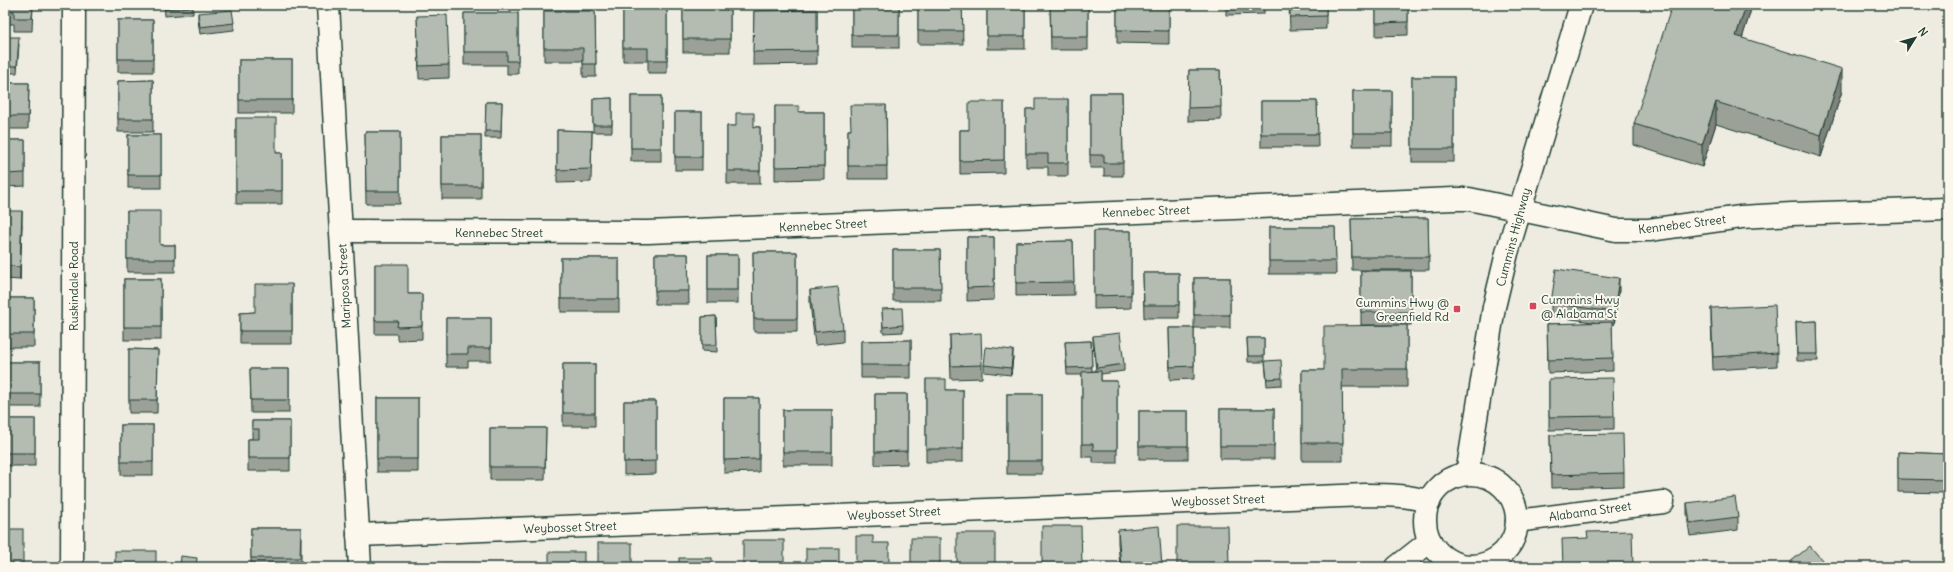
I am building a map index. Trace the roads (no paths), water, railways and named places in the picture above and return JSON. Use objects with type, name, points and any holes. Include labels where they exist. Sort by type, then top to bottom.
[{"type":"street","name":"Ruskindale Road","points":[[72,567],[74,5]]},
{"type":"street","name":"Mariposa Street","points":[[328,5],[360,567]]},
{"type":"street","name":"Cummins Highway","points":[[1467,474],[1494,307],[1507,253],[1581,5]]},
{"type":"street","name":"Kennebec Street","points":[[341,231],[648,232],[1454,199],[1469,199],[1616,230],[1649,230],[1741,217],[1948,210]]},
{"type":"street","points":[[1467,474],[1483,475],[1496,482],[1508,492],[1515,505],[1517,521],[1514,536],[1507,549],[1495,559],[1482,566],[1466,565],[1452,561],[1439,553],[1430,541],[1426,526],[1426,511],[1431,497],[1440,486],[1453,478],[1467,474]]},
{"type":"street","name":"Weybosset Street","points":[[358,535],[1366,495],[1393,496],[1420,499],[1429,502]]},
{"type":"street","name":"Alabama Street","points":[[1517,521],[1663,502]]},
{"type":"street","points":[[1397,567],[1430,541]]},
{"type":"place","name":"Cummins Hwy @ Alabama St","points":[[1533,306]]},
{"type":"place","name":"Cummins Hwy @ Greenfield Rd","points":[[1457,309]]}]
